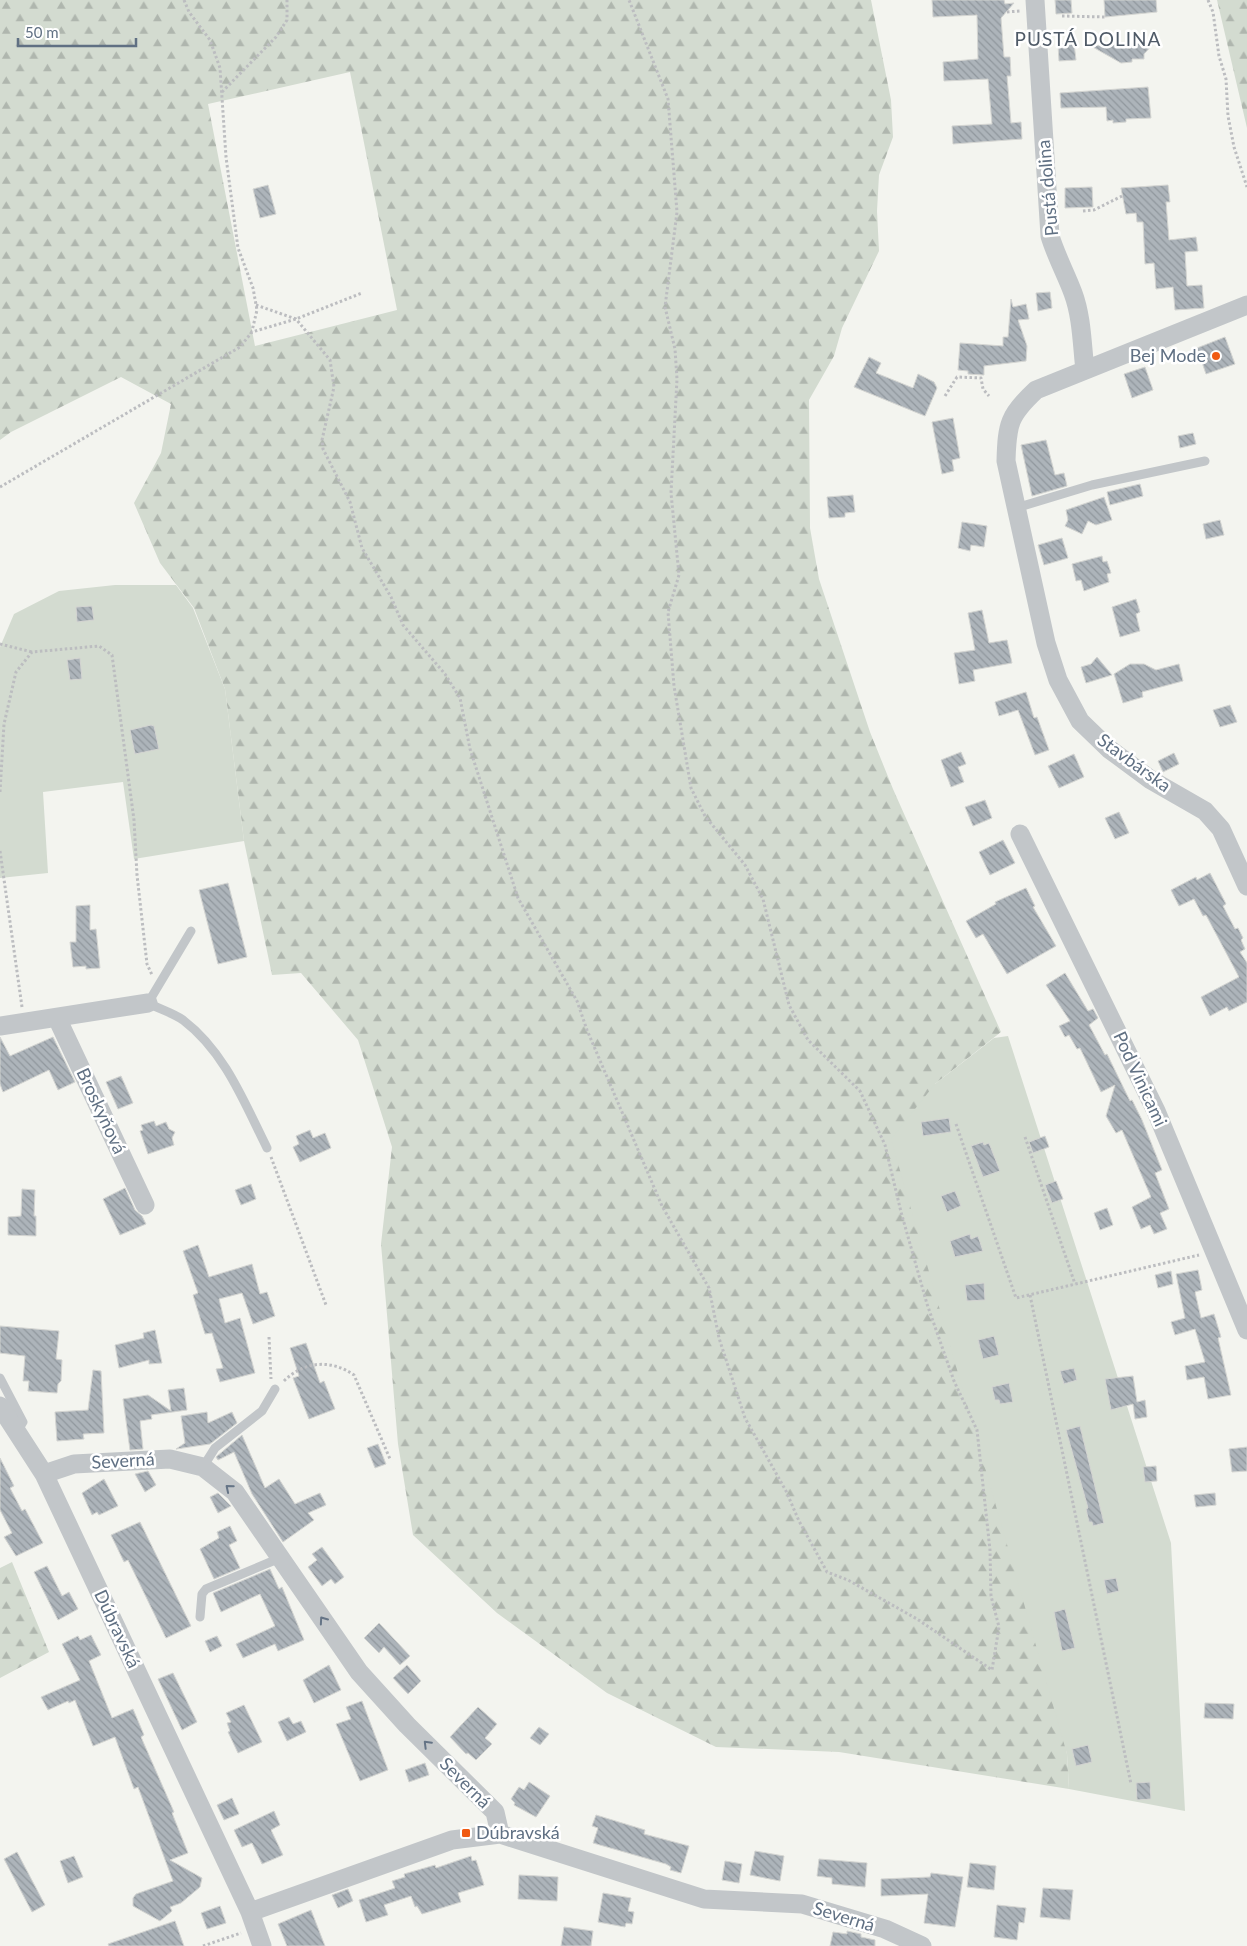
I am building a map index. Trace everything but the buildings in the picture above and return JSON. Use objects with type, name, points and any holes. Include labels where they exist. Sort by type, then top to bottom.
[{"type":"street","name":"Pustá dolina","points":[[1035,0],[1050,236],[1055,254],[1074,294],[1079,318],[1085,370]]},
{"type":"street","name":"Stavbárska","points":[[1247,305],[1036,390],[1016,409],[1007,434],[1006,460],[1046,642],[1058,680],[1080,721],[1109,749],[1151,780],[1205,811],[1221,828],[1247,886]]},
{"type":"street","name":"Pod Vinicami","points":[[1020,834],[1156,1111],[1247,1330]]},
{"type":"street","points":[[0,1026],[148,1004]]},
{"type":"street","name":"Broskyňová","points":[[57,1018],[145,1205]]},
{"type":"street","name":"Dúbravská","points":[[0,1406],[44,1474],[252,1920],[262,1946]]},
{"type":"street","name":"Severná","points":[[44,1474],[74,1464],[170,1459],[203,1467],[235,1492],[359,1672],[407,1725],[495,1812],[500,1834],[704,1899],[802,1904],[885,1929],[922,1946]]},
{"type":"street","points":[[252,1920],[452,1840],[500,1834]]},
{"type":"lane","points":[[1016,508],[1092,485],[1205,461]]},
{"type":"lane","points":[[191,931],[148,1004],[181,1019],[204,1038],[226,1067],[267,1148]]},
{"type":"lane","points":[[0,1378],[24,1422],[16,1432]]},
{"type":"lane","points":[[203,1467],[215,1448],[262,1411],[276,1390]]},
{"type":"lane","points":[[200,1617],[202,1594],[206,1589],[280,1558]]},
{"type":"path","points":[[0,487],[240,347],[252,332],[256,305],[253,288],[238,248],[226,157],[220,68],[210,40],[189,12],[184,0]]},
{"type":"path","points":[[222,92],[276,37],[287,20],[288,0]]},
{"type":"path","points":[[256,305],[296,319],[330,360],[334,387],[322,440],[323,449],[350,502],[362,548],[391,597],[403,625],[445,674],[460,698],[470,749],[518,898],[578,1001],[586,1030],[662,1206],[709,1288],[719,1338],[745,1418],[786,1491],[799,1521],[827,1572],[848,1580],[918,1619],[992,1670],[999,1627],[991,1596],[990,1550],[977,1430],[954,1381],[927,1304],[885,1146],[860,1091],[808,1040],[789,1005],[763,899],[745,865],[705,816],[691,788],[674,686],[668,612],[679,575],[671,493],[677,379],[675,349],[665,307],[677,212],[669,108],[668,99],[629,0]]},
{"type":"path","points":[[1208,0],[1213,12],[1219,56],[1226,79],[1228,116],[1234,147],[1247,187]]},
{"type":"path","points":[[1062,16],[1105,17]]},
{"type":"path","points":[[1083,211],[1094,210],[1122,196]]},
{"type":"path","points":[[252,332],[296,319],[362,293]]},
{"type":"path","points":[[945,396],[957,377],[981,378],[983,389],[990,396]]},
{"type":"path","points":[[0,644],[32,652],[99,646],[112,655],[134,820],[137,875],[147,964],[158,987]]},
{"type":"path","points":[[0,792],[6,715],[16,672],[32,652]]},
{"type":"path","points":[[0,851],[24,1023]]},
{"type":"path","points":[[956,1124],[1016,1298],[1214,1251]]},
{"type":"path","points":[[1025,1137],[1075,1284]]},
{"type":"path","points":[[267,1148],[326,1306]]},
{"type":"path","points":[[1030,1295],[1131,1784]]},
{"type":"path","points":[[270,1336],[271,1379],[276,1390],[288,1377],[306,1367],[322,1363],[343,1367],[354,1375],[390,1459]]},
{"type":"path","points":[[203,1946],[252,1920]]},
{"type":"green space","points":[[0,0],[871,0],[891,100],[893,137],[879,175],[877,211],[879,251],[842,328],[834,356],[809,400],[810,528],[819,579],[870,732],[893,789],[1001,1032],[935,1084],[1067,1754],[1069,1789],[839,1752],[716,1747],[607,1693],[497,1613],[413,1535],[398,1444],[381,1244],[392,1147],[358,1040],[301,973],[272,975],[244,841],[225,689],[194,608],[160,563],[134,503],[161,453],[171,404],[121,377],[11,432],[0,440]],"holes":[[[350,72],[397,310],[255,346],[208,104]]]},
{"type":"green space","points":[[1217,0],[1247,0],[1247,128]]},
{"type":"green space","points":[[115,585],[176,585],[193,608],[225,689],[244,841],[134,859],[123,782],[43,792],[48,873],[0,878],[0,647],[14,614],[59,591]]},
{"type":"green space","points":[[1008,1036],[1171,1543],[1185,1811],[1069,1789],[1067,1754],[891,1139],[935,1084],[994,1038]]},
{"type":"green space","points":[[12,1562],[49,1652],[0,1678],[0,1568]]},
{"type":"place","name":"Bej Mode","points":[[1216,356]]},
{"type":"place","name":"Dúbravská","points":[[466,1833]]},
{"type":"district","name":"PUSTÁ DOLINA","points":[[1088,39]]}]
